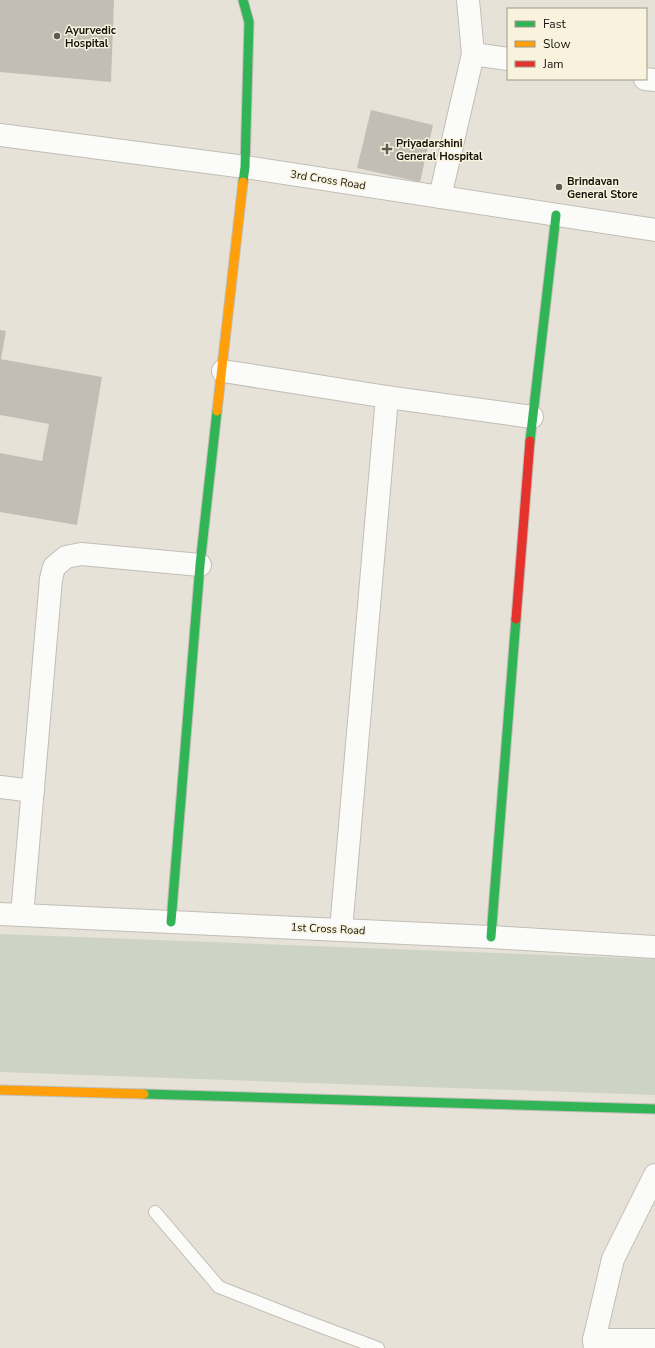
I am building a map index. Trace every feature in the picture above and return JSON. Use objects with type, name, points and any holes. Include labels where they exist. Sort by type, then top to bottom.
[{"type":"street","points":[[171,922],[200,565],[245,167],[249,22],[243,0]]},
{"type":"street","points":[[440,197],[473,54],[468,0]]},
{"type":"street","points":[[473,54],[507,59]]},
{"type":"street","name":"3rd Cross Road","points":[[0,135],[245,167],[655,230]]},
{"type":"street","points":[[491,937],[532,416],[556,215]]},
{"type":"street","points":[[223,371],[387,397],[532,416]]},
{"type":"street","points":[[341,930],[387,397]]},
{"type":"street","points":[[22,915],[51,579],[54,567],[66,557],[80,554],[200,565]]},
{"type":"street","points":[[0,787],[33,791]]},
{"type":"street","name":"1st Cross Road","points":[[0,914],[491,937],[655,947]]},
{"type":"street","points":[[0,1090],[655,1109]]},
{"type":"street","points":[[652,1188],[613,1259],[595,1344],[655,1340]]},
{"type":"lane","points":[[155,1212],[219,1287],[378,1348]]},
{"type":"shaded area","points":[[0,934],[655,959],[655,1095],[0,1072]]},
{"type":"building","name":"Ayurvedic Hospital","points":[[0,0],[114,0],[111,82],[0,72]]},
{"type":"building","points":[[371,110],[433,125],[420,182],[357,168]]},
{"type":"building","points":[[0,330],[6,331],[1,359],[0,359]]},
{"type":"building","points":[[0,359],[102,377],[77,525],[0,512],[0,453],[42,461],[49,424],[0,415]]},
{"type":"traffic: fast","points":[[243,0],[249,22],[245,167],[243,182]]},
{"type":"traffic: fast","points":[[530,441],[556,215]]},
{"type":"traffic: fast","points":[[171,922],[200,565],[217,411]]},
{"type":"traffic: fast","points":[[491,937],[516,619]]},
{"type":"traffic: fast","points":[[144,1094],[655,1109]]},
{"type":"traffic: slow","points":[[217,411],[243,182]]},
{"type":"traffic: slow","points":[[0,1090],[144,1094]]},
{"type":"traffic: jam","points":[[516,619],[530,441]]},
{"type":"place","name":"Ayurvedic Hospital","points":[[57,36]]},
{"type":"place","name":"Priyadarshini General Hospital","points":[[387,149]]},
{"type":"place","name":"Brindavan General Store","points":[[559,187]]}]
